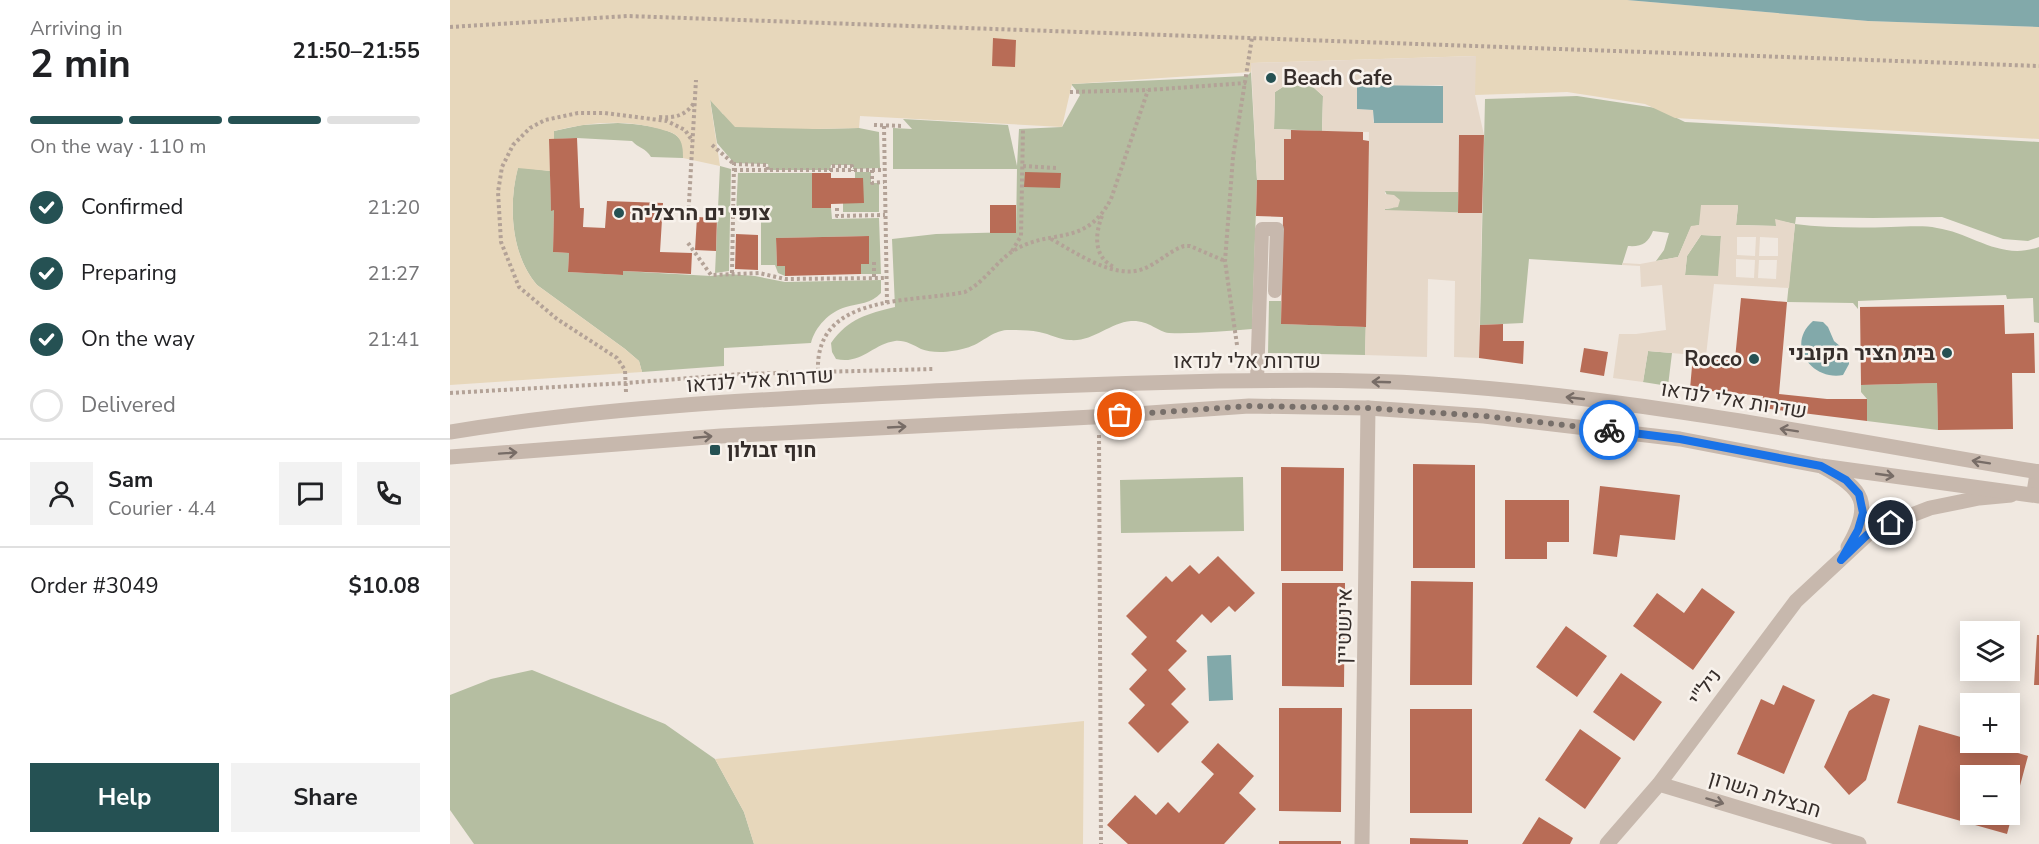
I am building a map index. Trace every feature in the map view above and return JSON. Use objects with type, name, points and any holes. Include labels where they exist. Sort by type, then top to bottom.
[{"type":"street","name":"שדרות אלי לנדאו","points":[[450,432],[528,420],[628,410],[795,398],[1085,384],[1369,381],[1439,384],[1614,402],[2038,472]]},
{"type":"street","points":[[450,457],[721,436],[1249,406],[1368,408],[1484,416],[1668,437],[1821,466],[2032,495]]},
{"type":"street","name":"אינשטיין","points":[[1362,844],[1368,408]]},
{"type":"street","name":"ניל\"י","points":[[1821,466],[1846,480],[1859,494],[1863,513],[1858,530],[1841,560]]},
{"type":"street","name":"ניל\"י","points":[[1608,844],[1659,784],[1796,601],[1868,534],[1930,508],[1979,498],[2032,495]]},
{"type":"street","name":"חבצלת השרון","points":[[1659,784],[1859,844]]},
{"type":"lane","points":[[1257,381],[1262,229],[1277,229],[1275,291]]},
{"type":"lane","points":[[2032,495],[2038,472]]},
{"type":"path","points":[[450,27],[628,16],[2039,66]]},
{"type":"path","points":[[1241,351],[1237,344],[1233,324],[1225,261],[1233,157],[1252,38]]},
{"type":"path","points":[[688,220],[696,80]]},
{"type":"path","points":[[1070,92],[1148,90],[1246,83]]},
{"type":"path","points":[[1124,271],[1109,265],[1101,257],[1096,231],[1111,199],[1148,90]]},
{"type":"path","points":[[628,410],[625,370],[617,358],[557,319],[519,287],[501,242],[498,192],[502,166],[513,145],[530,128],[545,120],[578,113],[667,118],[688,112],[695,102]]},
{"type":"path","points":[[640,116],[667,121],[685,130],[693,142]]},
{"type":"path","points":[[874,125],[904,126]]},
{"type":"path","points":[[884,126],[886,303]]},
{"type":"path","points":[[818,371],[817,355],[821,342],[835,322],[851,312],[886,303],[965,292],[974,287],[1018,245],[1022,236],[1023,129]]},
{"type":"path","points":[[712,145],[734,164],[767,165],[768,171]]},
{"type":"path","points":[[732,273],[734,164]]},
{"type":"path","points":[[1023,166],[1056,168]]},
{"type":"path","points":[[734,170],[884,170]]},
{"type":"path","points":[[872,170],[872,183],[884,182]]},
{"type":"path","points":[[837,208],[837,216],[885,215]]},
{"type":"path","points":[[1010,254],[1031,243],[1082,231],[1103,213]]},
{"type":"path","points":[[1050,239],[1100,265],[1124,271],[1143,269],[1184,246],[1190,246],[1225,261]]},
{"type":"path","points":[[688,243],[711,275],[759,273],[786,279],[886,278]]},
{"type":"path","points":[[874,262],[874,278]]},
{"type":"path","points":[[1099,416],[1101,844]]},
{"type":"green space","points":[[1251,72],[1257,180],[1252,329],[1169,333],[1143,322],[1131,321],[1078,340],[1062,339],[1035,331],[1007,330],[956,351],[931,352],[906,342],[895,341],[860,357],[836,359],[831,343],[845,328],[859,318],[895,307],[892,239],[936,234],[1016,232],[1017,169],[893,169],[893,128],[912,129],[903,119],[1008,125],[1017,166],[1019,129],[1062,127],[1080,95],[1071,84],[1247,76]]},
{"type":"green space","points":[[1286,85],[1312,86],[1323,96],[1322,131],[1274,129],[1275,92]]},
{"type":"green space","points":[[1577,96],[1656,108],[1685,122],[2039,142],[2039,237],[2028,241],[2003,239],[1942,217],[1796,217],[1795,224],[1776,220],[1776,226],[1736,225],[1738,206],[1691,227],[1678,257],[1656,261],[1664,250],[1669,233],[1653,231],[1644,243],[1628,246],[1622,265],[1529,259],[1523,323],[1480,325],[1485,99]]},
{"type":"green space","points":[[710,99],[723,114],[815,129],[859,128],[879,132],[880,168],[853,169],[853,165],[831,165],[830,170],[769,170],[768,164],[734,163],[717,143]]},
{"type":"green space","points":[[618,123],[651,126],[668,131],[680,139],[683,158],[651,157],[632,141],[554,139],[554,131],[582,125]]},
{"type":"green space","points":[[720,166],[731,169],[729,271],[715,273]]},
{"type":"green space","points":[[518,167],[550,171],[551,210],[554,210],[553,252],[569,253],[568,272],[622,275],[623,271],[711,276],[728,274],[785,282],[881,280],[881,293],[869,301],[834,312],[819,326],[811,343],[724,348],[724,366],[642,372],[639,361],[537,285],[528,273],[514,229],[513,197]]},
{"type":"green space","points":[[855,172],[871,172],[871,183],[879,183],[879,212],[843,212],[843,203],[863,203],[863,179],[855,178]]},
{"type":"green space","points":[[738,173],[812,173],[812,208],[831,208],[832,219],[879,218],[881,274],[861,274],[861,264],[869,264],[868,236],[776,238],[777,266],[785,266],[785,276],[778,273],[775,265],[761,265],[761,215],[736,214]]},
{"type":"green space","points":[[1385,191],[1458,192],[1458,213],[1385,211],[1385,209],[1393,208]]},
{"type":"green space","points":[[1795,224],[1867,228],[1931,227],[2012,251],[2039,247],[2039,323],[2034,322],[2033,298],[2007,299],[2006,295],[1858,301],[1858,309],[1853,303],[1787,302]]},
{"type":"green space","points":[[1701,235],[1721,236],[1719,277],[1685,275],[1687,256]]},
{"type":"green space","points":[[1269,301],[1281,301],[1281,324],[1366,327],[1365,355],[1268,353]]},
{"type":"green space","points":[[1648,351],[1672,353],[1668,386],[1643,382]]},
{"type":"green space","points":[[1937,383],[1938,430],[1867,421],[1867,399],[1861,392],[1861,385]]},
{"type":"green space","points":[[1243,477],[1244,531],[1121,533],[1120,480]]},
{"type":"green space","points":[[532,670],[665,724],[715,759],[744,812],[754,844],[474,844],[450,810],[450,695],[491,679]]},
{"type":"sand","points":[[450,0],[1627,0],[1868,21],[2039,27],[2039,139],[1675,118],[1645,104],[1567,92],[1475,95],[1475,56],[1252,63],[1251,72],[1072,84],[1062,127],[860,116],[859,128],[735,127],[710,100],[720,166],[683,158],[680,141],[671,133],[647,126],[607,123],[580,125],[554,131],[554,139],[549,139],[550,171],[518,168],[513,198],[514,229],[517,245],[528,273],[537,285],[639,361],[642,372],[450,385]]},
{"type":"sand","points":[[1084,721],[1083,844],[754,844],[744,812],[715,759]]},
{"type":"shaded area","points":[[1476,56],[1475,95],[1484,135],[1459,135],[1458,192],[1385,191],[1385,194],[1394,195],[1400,200],[1398,207],[1385,210],[1482,213],[1479,358],[1454,357],[1455,281],[1428,279],[1427,357],[1365,355],[1369,132],[1322,131],[1323,96],[1312,86],[1286,85],[1275,92],[1274,129],[1291,130],[1291,139],[1284,140],[1284,180],[1257,180],[1251,63]],"holes":[[[1358,86],[1443,86],[1373,122],[1373,110],[1357,109]]]},
{"type":"shaded area","points":[[1701,205],[1738,205],[1736,225],[1776,226],[1775,219],[1795,224],[1789,288],[1714,284],[1706,356],[1648,351],[1643,382],[1613,378],[1619,334],[1666,330],[1662,285],[1641,287],[1640,266],[1622,265],[1623,263],[1640,264],[1678,257],[1691,226],[1699,225]],"holes":[[[1701,235],[1721,236],[1718,276],[1685,275],[1687,256]],[[1737,237],[1756,237],[1755,256],[1737,255]],[[1760,237],[1778,238],[1778,256],[1759,256]],[[1736,259],[1755,260],[1754,278],[1736,277]],[[1759,260],[1777,260],[1776,279],[1758,278]]]},
{"type":"water","points":[[1627,0],[2039,0],[2039,27],[1868,21]]},
{"type":"water","points":[[1359,85],[1443,86],[1443,123],[1374,123],[1373,110],[1357,109],[1357,87]]},
{"type":"water","points":[[1813,321],[1823,322],[1828,327],[1834,341],[1847,352],[1849,364],[1843,375],[1821,372],[1806,359],[1802,350],[1802,340],[1805,330]]},
{"type":"water","points":[[1231,655],[1233,700],[1209,701],[1207,656]]},
{"type":"building","points":[[993,38],[1016,40],[1015,67],[992,66]]},
{"type":"building","points":[[1291,130],[1363,132],[1363,140],[1369,141],[1366,327],[1281,324],[1283,217],[1256,216],[1257,180],[1284,180],[1284,139],[1291,139]]},
{"type":"building","points":[[1459,135],[1484,135],[1482,213],[1458,213]]},
{"type":"building","points":[[577,138],[580,208],[584,208],[583,227],[605,228],[607,201],[663,203],[660,252],[692,253],[691,274],[623,271],[623,275],[568,272],[569,253],[553,252],[554,210],[551,211],[549,139]]},
{"type":"building","points":[[1025,172],[1061,173],[1060,188],[1024,187]]},
{"type":"building","points":[[812,173],[831,173],[831,178],[863,178],[864,203],[831,204],[831,208],[812,208]]},
{"type":"building","points":[[990,205],[1016,205],[1016,233],[990,233]]},
{"type":"building","points":[[697,217],[717,218],[716,251],[695,250]]},
{"type":"building","points":[[736,234],[758,235],[758,270],[735,269]]},
{"type":"building","points":[[869,236],[869,264],[861,264],[861,274],[785,276],[785,266],[777,266],[776,238]]},
{"type":"building","points":[[1741,298],[1787,302],[1779,394],[1827,399],[1867,399],[1867,421],[1762,408],[1763,396],[1690,389],[1693,355],[1735,359]]},
{"type":"building","name":"בית הציר הקובני","points":[[2004,305],[2005,334],[2034,333],[2035,373],[2012,373],[2013,429],[1938,430],[1937,383],[1861,385],[1860,307]]},
{"type":"building","points":[[1503,324],[1503,341],[1524,341],[1523,364],[1479,358],[1480,325]]},
{"type":"building","points":[[1584,348],[1608,352],[1604,376],[1580,372]]},
{"type":"building","points":[[1413,464],[1475,465],[1475,568],[1413,568]]},
{"type":"building","points":[[1281,467],[1344,468],[1343,571],[1281,571]]},
{"type":"building","points":[[1600,486],[1680,495],[1675,540],[1620,535],[1617,557],[1593,554]]},
{"type":"building","points":[[1505,500],[1569,500],[1569,542],[1547,542],[1547,559],[1505,559]]},
{"type":"building","points":[[1218,556],[1255,593],[1235,612],[1229,606],[1211,623],[1202,614],[1176,641],[1187,651],[1168,670],[1186,689],[1171,704],[1189,722],[1158,753],[1128,723],[1145,705],[1129,689],[1147,670],[1131,654],[1147,637],[1126,616],[1166,576],[1172,582],[1190,565],[1199,574]]},
{"type":"building","points":[[1411,581],[1473,582],[1472,685],[1410,685]]},
{"type":"building","points":[[1282,583],[1345,583],[1344,687],[1282,686]]},
{"type":"building","points":[[1702,588],[1735,612],[1693,670],[1633,626],[1657,593],[1684,613]]},
{"type":"building","points":[[1566,626],[1607,656],[1577,697],[1536,667]]},
{"type":"building","points":[[2037,635],[2039,635],[2039,685],[2034,685]]},
{"type":"building","points":[[1621,673],[1662,702],[1634,741],[1593,712]]},
{"type":"building","points":[[1783,685],[1815,700],[1784,774],[1737,754],[1761,699],[1774,705]]},
{"type":"building","points":[[1873,694],[1890,699],[1866,780],[1849,795],[1824,767],[1849,711]]},
{"type":"building","points":[[1279,708],[1342,708],[1341,812],[1279,811]]},
{"type":"building","points":[[1410,709],[1472,709],[1472,813],[1410,813]]},
{"type":"building","points":[[1919,725],[1960,737],[1960,753],[2018,753],[2028,756],[2020,786],[2020,765],[1960,765],[1960,821],[1897,803]]},
{"type":"building","points":[[1580,729],[1621,758],[1585,809],[1545,780]]},
{"type":"building","points":[[1218,743],[1254,776],[1239,793],[1256,809],[1224,844],[1128,844],[1107,825],[1135,795],[1156,815],[1168,802],[1179,813],[1214,774],[1201,762]]},
{"type":"building","points":[[1539,817],[1573,838],[1570,844],[1522,844]]},
{"type":"building","points":[[1975,825],[2009,825],[2007,834]]},
{"type":"building","points":[[1410,838],[1468,840],[1468,844],[1410,844]]},
{"type":"building","points":[[1279,841],[1341,841],[1341,844],[1279,844]]},
{"type":"way so far","points":[[1120,415],[1249,406],[1368,408],[1484,416],[1609,430]]},
{"type":"place","name":"Beach Cafe","points":[[1271,78]]},
{"type":"place","name":"צופי ים הרצליה","points":[[619,213]]},
{"type":"place","name":"בית הציר הקובני","points":[[1947,353]]},
{"type":"place","name":"Rocco","points":[[1754,359]]},
{"type":"place","name":"חוף זבולון","points":[[715,450]]},
{"type":"route","points":[[1609,430],[1680,439],[1821,466],[1846,480],[1859,494],[1863,513],[1858,530],[1841,560],[1868,534],[1891,523]]}]
